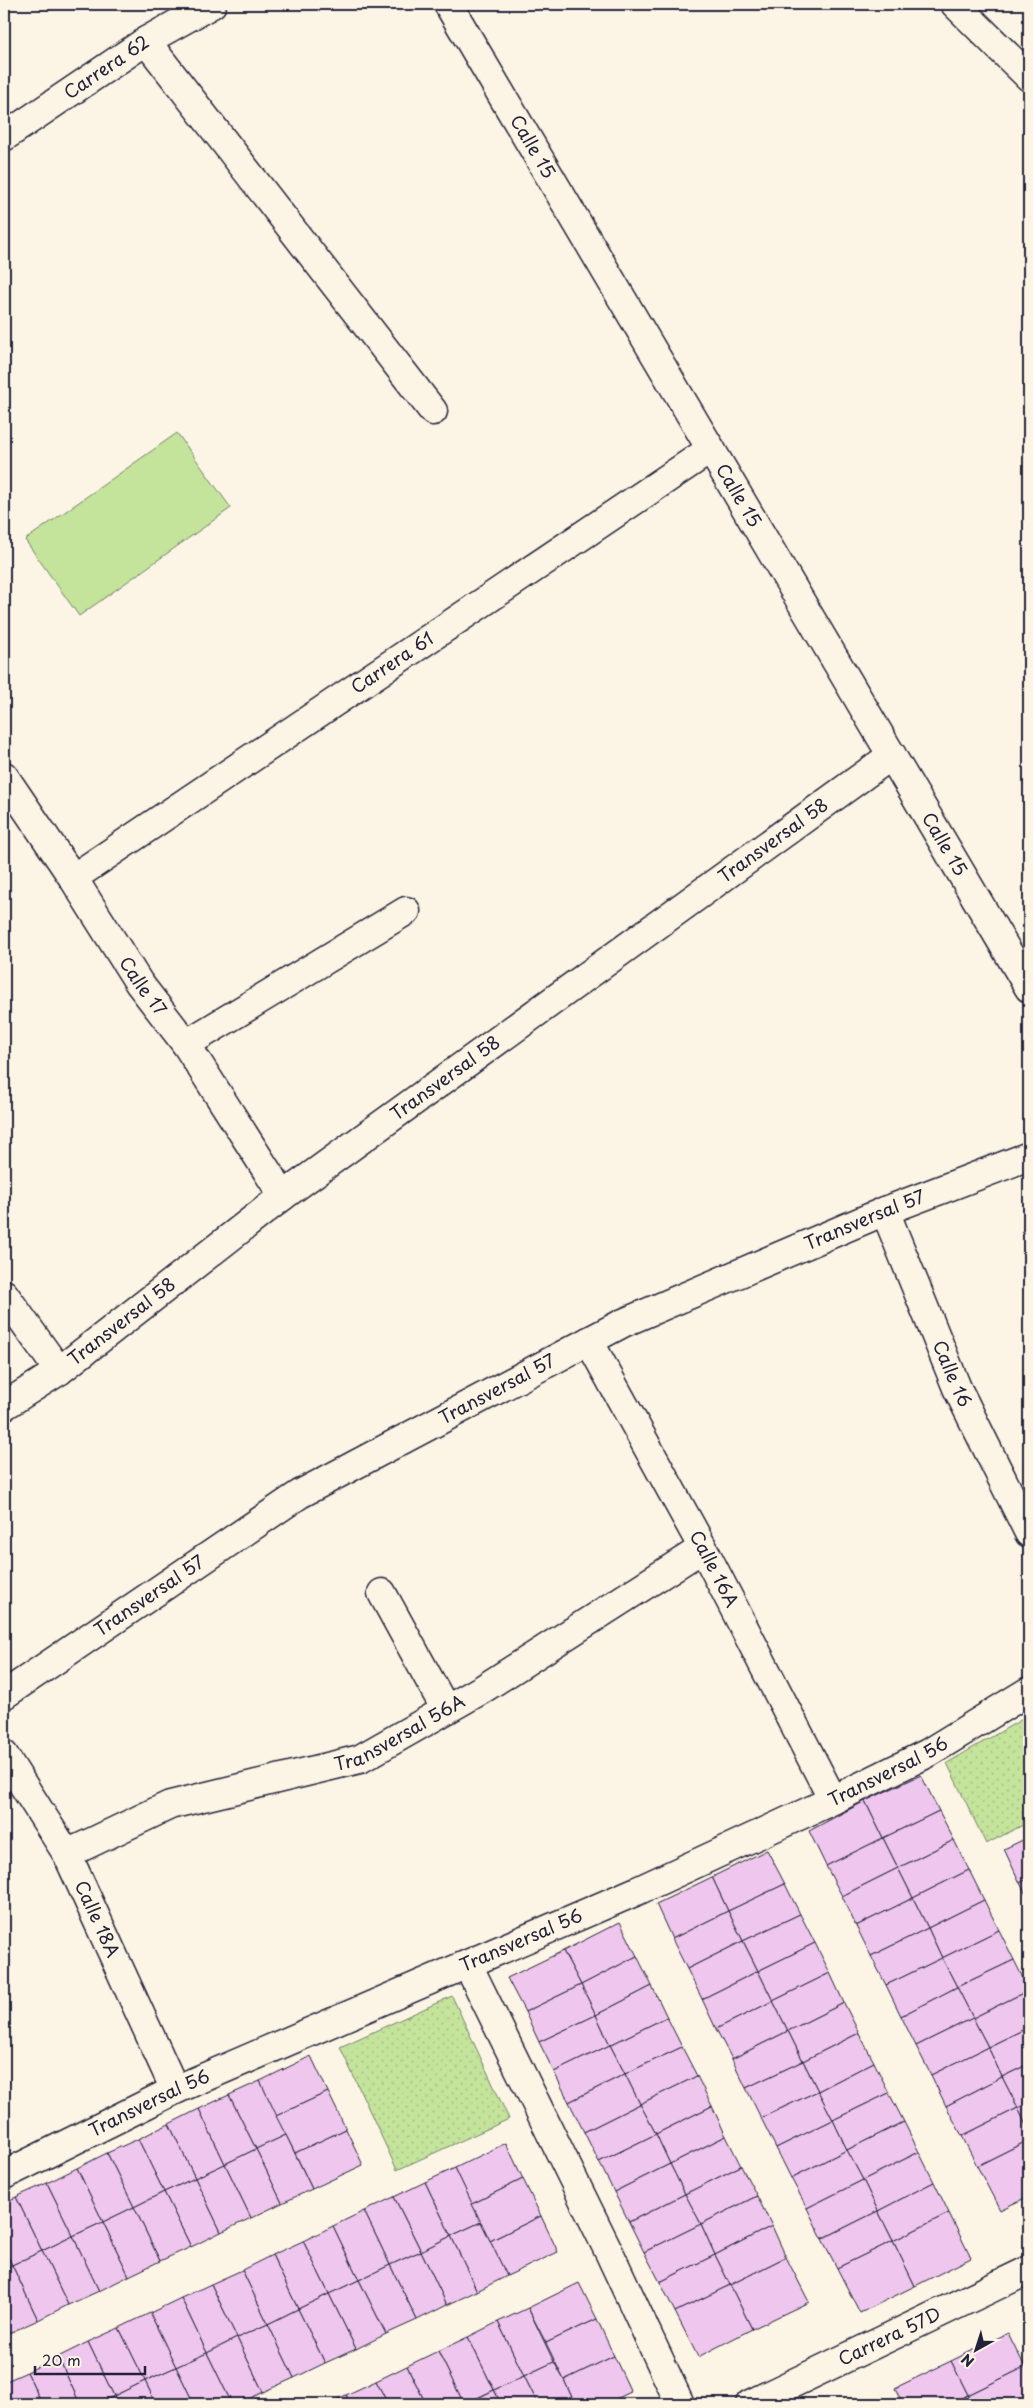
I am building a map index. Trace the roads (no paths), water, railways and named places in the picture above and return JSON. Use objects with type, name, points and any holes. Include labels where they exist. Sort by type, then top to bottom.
[{"type":"street","name":"Carrera 62","points":[[4,137],[146,41],[212,4]]},
{"type":"street","name":"Calle 15","points":[[448,4],[1029,988]]},
{"type":"street","points":[[955,4],[1029,77]]},
{"type":"street","points":[[146,41],[433,411]]},
{"type":"street","name":"Carrera 61","points":[[73,878],[711,449]]},
{"type":"street","name":"Transversal 58","points":[[4,1406],[59,1371],[283,1196],[892,755]]},
{"type":"street","name":"Calle 17","points":[[4,776],[73,878],[139,983],[186,1044],[283,1196]]},
{"type":"street","points":[[186,1044],[406,911]]},
{"type":"street","name":"Transversal 57","points":[[4,1695],[300,1494],[623,1323],[885,1211],[1029,1156]]},
{"type":"street","name":"Calle 16","points":[[885,1211],[957,1388],[1029,1533]]},
{"type":"street","points":[[4,1294],[59,1371]]},
{"type":"street","name":"Calle 16A","points":[[589,1341],[703,1548],[833,1800]]},
{"type":"street","name":"Transversal 56A","points":[[66,1854],[170,1805],[360,1759],[446,1710],[703,1548]]},
{"type":"street","points":[[382,1593],[446,1710]]},
{"type":"street","name":"Transversal 56","points":[[4,2175],[175,2090],[636,1891],[833,1800],[928,1753],[1029,1691]]},
{"type":"street","name":"Calle 18A","points":[[4,1755],[66,1854],[175,2090]]},
{"type":"street","points":[[468,1965],[609,2252],[680,2404]]},
{"type":"street","name":"Carrera 57D","points":[[750,2404],[1029,2270]]}]
